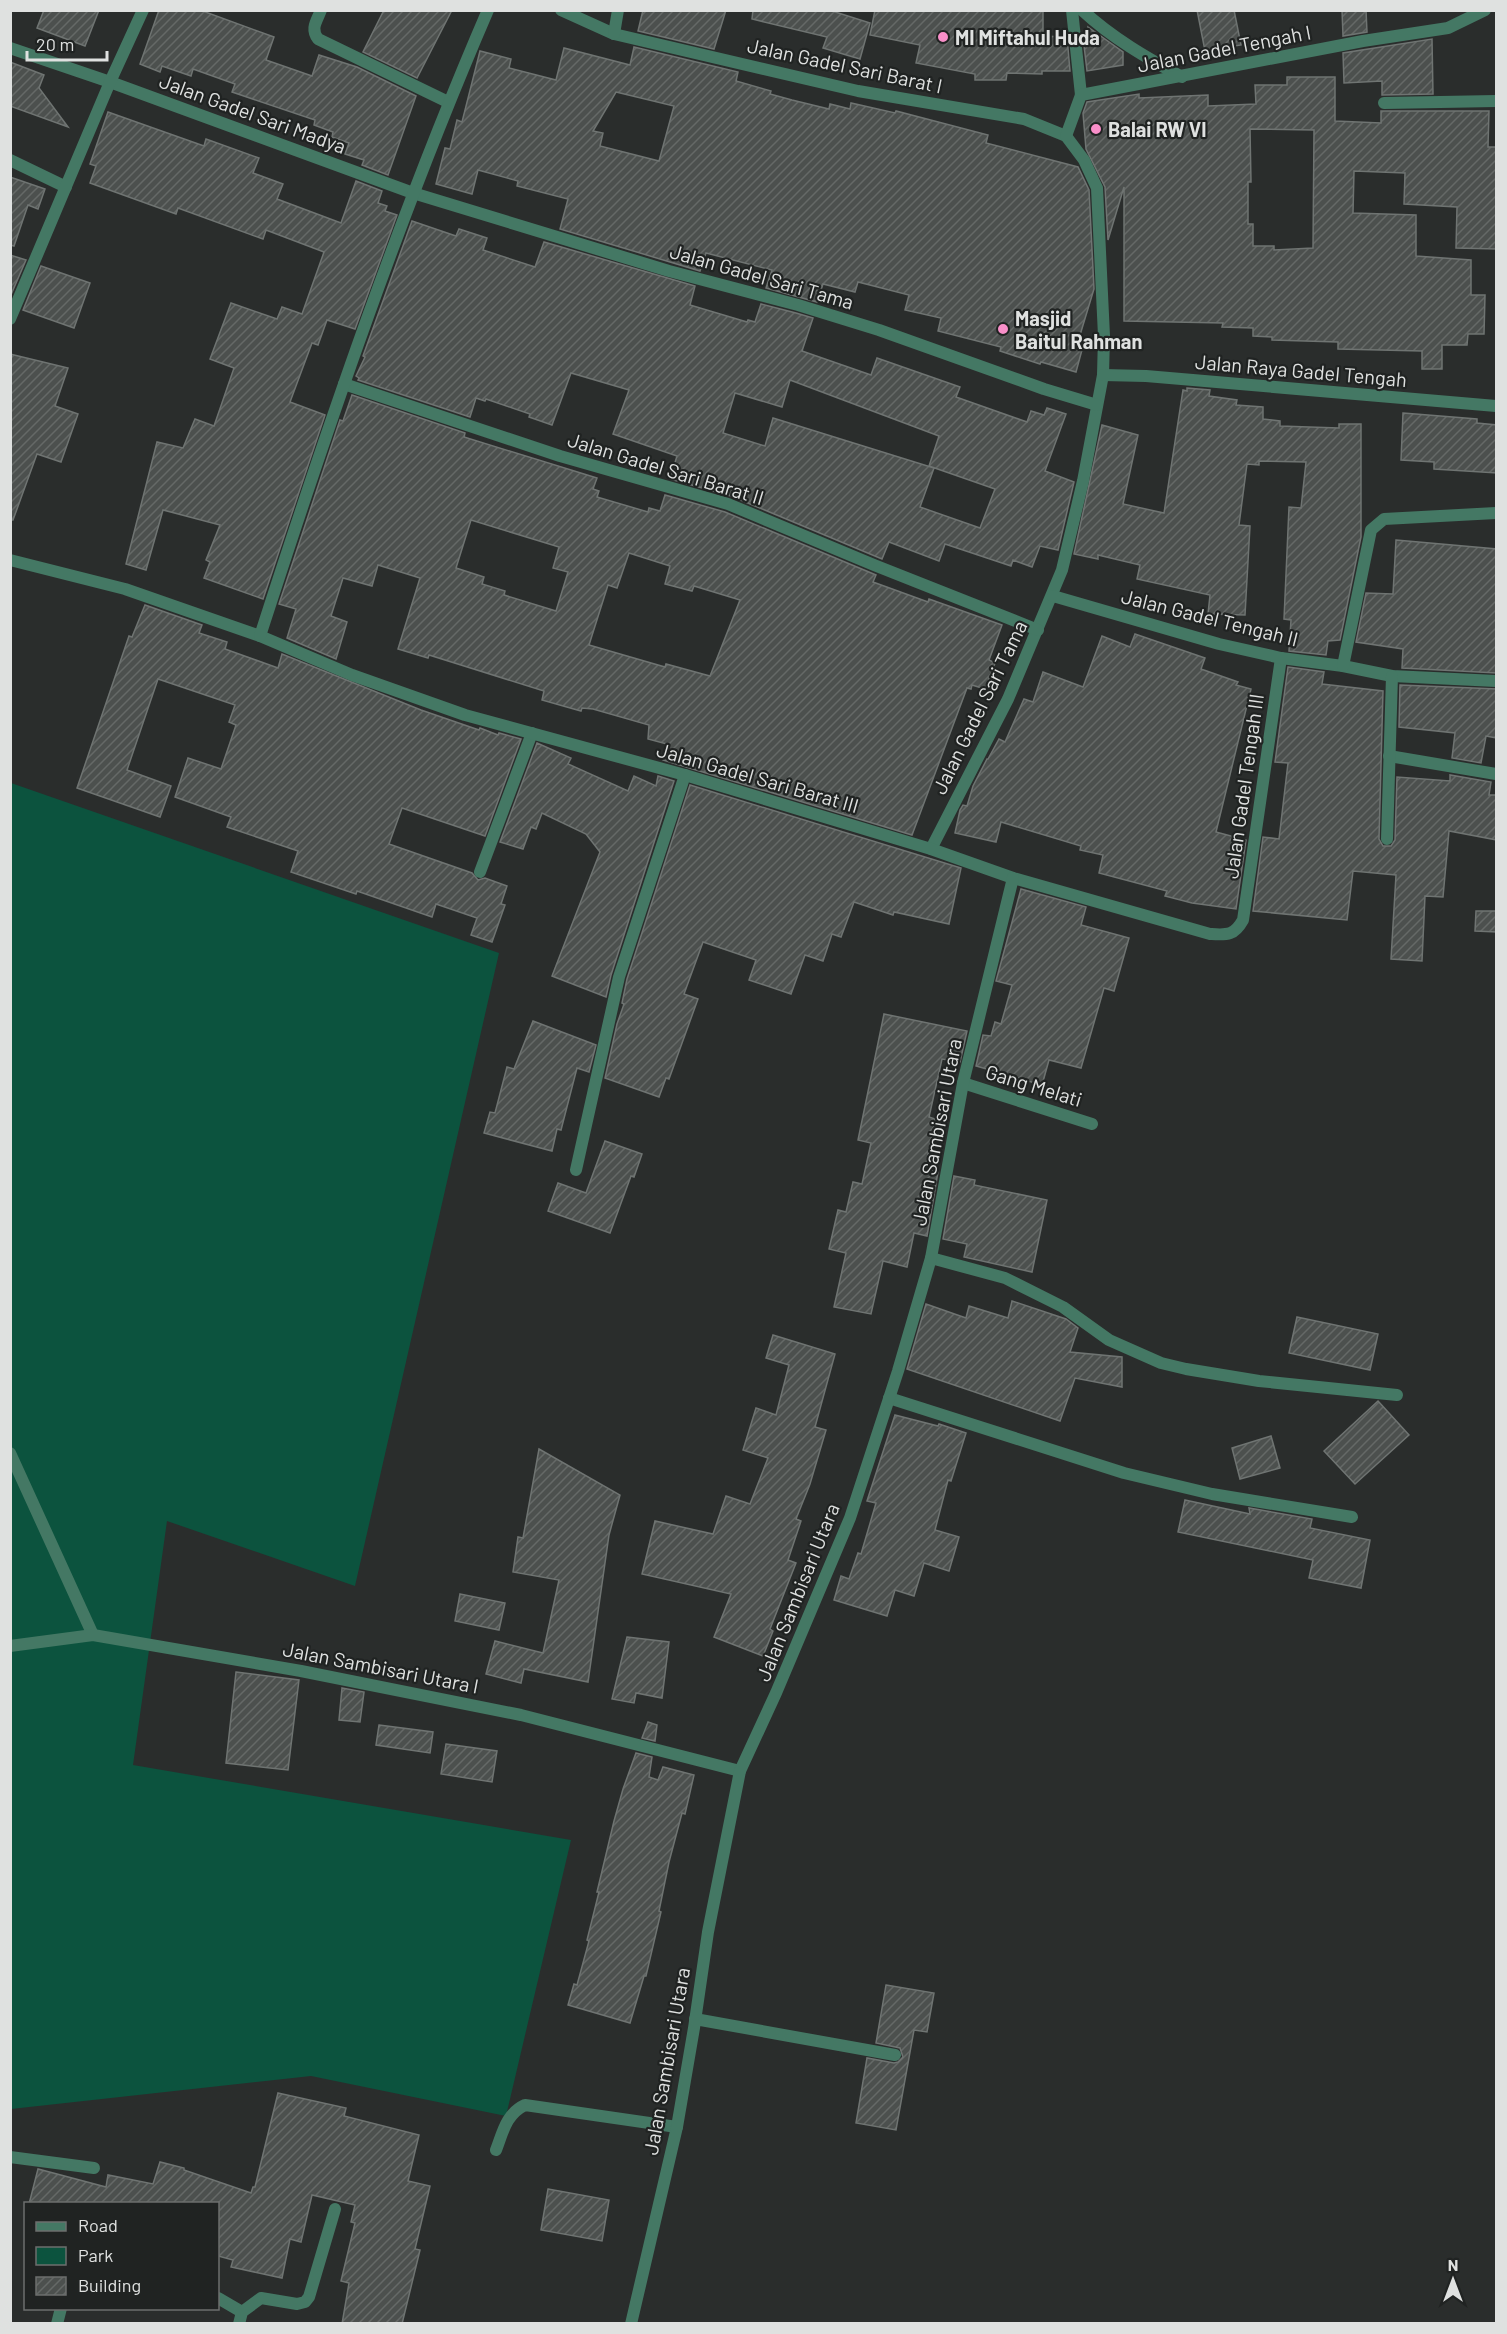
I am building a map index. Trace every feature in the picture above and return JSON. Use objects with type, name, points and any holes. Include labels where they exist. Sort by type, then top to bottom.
[{"type":"street","points":[[12,312],[143,10]]},
{"type":"street","points":[[321,10],[314,27],[314,33],[318,39],[448,102]]},
{"type":"street","points":[[260,636],[344,384],[413,193],[448,102],[488,10]]},
{"type":"street","name":"Jalan Gadel Sari Barat I","points":[[561,10],[614,34],[858,91],[1024,119],[1066,136]]},
{"type":"street","points":[[614,34],[618,10]]},
{"type":"street","points":[[1066,136],[1081,95],[1072,10]]},
{"type":"street","points":[[1082,10],[1106,31],[1182,76]]},
{"type":"street","name":"Jalan Gadel Tengah I","points":[[1081,95],[1363,41],[1448,28],[1485,10]]},
{"type":"street","name":"Jalan Gadel Sari Madya","points":[[10,48],[110,82],[413,193]]},
{"type":"street","points":[[1384,103],[1497,100]]},
{"type":"street","name":"Jalan Gadel Sari Tama","points":[[931,849],[1008,699],[1053,596],[1062,570],[1080,492],[1103,375],[1104,336],[1097,188],[1084,160],[1066,136]]},
{"type":"street","points":[[10,160],[66,187]]},
{"type":"street","name":"Jalan Gadel Sari Tama","points":[[413,193],[669,271],[798,305],[869,327],[1044,389],[1097,405]]},
{"type":"street","name":"Jalan Raya Gadel Tengah","points":[[1103,375],[1146,376],[1497,406]]},
{"type":"street","name":"Jalan Gadel Sari Barat II","points":[[344,384],[560,456],[728,504],[1038,630]]},
{"type":"street","points":[[1343,666],[1371,530],[1377,524],[1384,519],[1497,513]]},
{"type":"street","name":"Jalan Gadel Sari Barat III","points":[[10,560],[125,589],[260,636],[352,675],[465,715],[685,775],[931,849],[1013,878],[1210,934],[1227,936],[1236,932],[1243,920]]},
{"type":"street","name":"Jalan Gadel Tengah II","points":[[1053,596],[1219,644],[1281,658],[1343,666],[1392,676],[1497,681]]},
{"type":"street","name":"Jalan Gadel Tengah III","points":[[1243,920],[1281,658]]},
{"type":"street","points":[[1387,839],[1392,676]]},
{"type":"street","points":[[480,872],[532,733]]},
{"type":"street","points":[[1389,756],[1497,774]]},
{"type":"street","points":[[576,1170],[619,977],[685,775]]},
{"type":"street","name":"Jalan Sambisari Utara","points":[[631,2324],[677,2127],[708,1932],[740,1771],[776,1694],[850,1518],[889,1398],[931,1258],[963,1083],[1013,878]]},
{"type":"street","name":"Gang Melati","points":[[963,1083],[1092,1124]]},
{"type":"street","points":[[931,1258],[1005,1278],[1063,1307],[1109,1340],[1161,1363],[1259,1381],[1397,1395]]},
{"type":"street","points":[[889,1398],[1124,1473],[1212,1494],[1352,1517]]},
{"type":"street","points":[[10,1453],[93,1635]]},
{"type":"street","name":"Jalan Sambisari Utara I","points":[[10,1646],[93,1635],[301,1671],[487,1708],[740,1771]]},
{"type":"street","points":[[695,2019],[895,2055]]},
{"type":"street","points":[[496,2150],[508,2118],[514,2110],[525,2105],[677,2127]]},
{"type":"street","points":[[10,2157],[94,2168]]},
{"type":"street","points":[[219,2299],[240,2318],[261,2298],[297,2304],[305,2302],[309,2297],[335,2209]]},
{"type":"green space","points":[[11,783],[499,953],[355,1586],[167,1521],[133,1765],[571,1840],[506,2116],[311,2076],[11,2109]]},
{"type":"building","points":[[44,10],[99,10],[85,46],[37,28]]},
{"type":"building","points":[[159,10],[200,10],[274,37],[266,60],[312,76],[319,55],[357,67],[416,96],[388,175],[362,165],[364,160],[345,154],[349,143],[332,137],[333,132],[314,125],[315,120],[232,92],[235,84],[193,69],[191,76],[162,66],[160,72],[140,64]]},
{"type":"building","points":[[384,10],[452,10],[417,78],[363,52]]},
{"type":"building","points":[[643,10],[726,10],[714,49],[638,31]]},
{"type":"building","points":[[753,10],[829,10],[870,23],[860,59],[823,48],[827,37],[752,19]]},
{"type":"building","points":[[875,10],[1043,11],[1043,36],[1067,37],[1070,71],[1042,71],[1042,74],[1007,73],[1006,80],[975,80],[975,74],[916,63],[920,45],[870,35]]},
{"type":"building","points":[[1197,10],[1234,10],[1241,45],[1205,51]]},
{"type":"building","points":[[1342,10],[1366,10],[1367,32],[1343,36]]},
{"type":"building","points":[[1088,27],[1123,52],[1123,65],[1087,71],[1083,37],[1088,37]]},
{"type":"building","points":[[1432,39],[1433,94],[1382,95],[1382,81],[1344,83],[1343,53]]},
{"type":"building","points":[[634,47],[738,72],[736,81],[792,100],[829,109],[830,104],[850,109],[851,103],[895,113],[896,111],[988,135],[986,143],[1078,167],[1089,190],[1094,289],[1077,345],[1083,346],[1076,372],[1041,362],[1040,364],[1000,351],[1001,347],[938,331],[941,318],[905,310],[909,295],[858,282],[855,292],[823,284],[817,302],[766,288],[772,270],[706,253],[700,271],[560,229],[568,199],[517,186],[518,181],[478,170],[472,194],[436,184],[445,148],[450,149],[457,120],[462,122],[480,51],[511,59],[509,68],[556,80],[564,48],[630,65]],"holes":[[[616,92],[674,106],[659,161],[600,146],[603,133],[593,131]]]},
{"type":"building","points":[[10,62],[44,75],[39,88],[68,127],[10,106]]},
{"type":"building","points":[[1287,77],[1335,77],[1335,121],[1381,123],[1381,111],[1489,111],[1488,147],[1497,147],[1497,249],[1456,248],[1457,207],[1404,204],[1405,173],[1354,171],[1353,213],[1416,215],[1416,256],[1471,260],[1471,295],[1485,295],[1484,334],[1468,334],[1467,345],[1442,345],[1442,369],[1422,369],[1422,351],[1338,349],[1338,342],[1272,340],[1272,337],[1253,336],[1253,328],[1222,327],[1223,323],[1124,321],[1124,187],[1108,240],[1105,187],[1086,149],[1083,113],[1087,102],[1139,94],[1139,98],[1208,95],[1208,106],[1256,104],[1255,85],[1287,85]],"holes":[[[1250,129],[1314,130],[1313,248],[1274,250],[1274,246],[1253,246],[1253,224],[1248,224],[1248,182],[1251,182]]]},
{"type":"building","points":[[108,112],[204,146],[206,139],[259,158],[253,173],[283,184],[277,199],[341,223],[356,181],[382,191],[378,203],[387,206],[385,211],[397,215],[355,329],[327,320],[318,345],[312,343],[290,402],[325,415],[263,599],[204,578],[210,562],[206,560],[220,525],[163,510],[146,570],[126,564],[157,442],[183,448],[195,419],[214,426],[234,368],[210,359],[231,303],[277,319],[282,307],[302,314],[324,252],[266,230],[263,239],[178,208],[176,214],[90,183],[96,166],[90,164]]},
{"type":"building","points":[[10,177],[45,189],[38,209],[28,205],[14,246],[10,245]]},
{"type":"building","points":[[412,221],[456,236],[459,229],[487,238],[483,250],[535,267],[544,242],[695,286],[690,305],[747,322],[748,320],[755,322],[761,304],[813,318],[802,351],[871,375],[877,358],[960,387],[956,397],[1027,422],[1031,411],[1044,415],[1047,408],[1066,414],[1045,471],[1074,482],[1058,550],[1040,546],[1032,567],[1013,560],[1011,566],[945,544],[939,561],[889,542],[882,559],[731,496],[670,479],[677,456],[613,434],[629,390],[571,373],[552,425],[529,417],[530,414],[486,399],[485,401],[476,398],[470,417],[358,380],[356,376],[365,357],[363,356]],"holes":[[[790,380],[939,436],[929,466],[995,489],[980,528],[920,507],[934,468],[773,418],[765,446],[723,433],[735,393],[782,407]]]},
{"type":"building","points":[[10,255],[26,260],[10,297]]},
{"type":"building","points":[[41,266],[90,283],[74,328],[23,310]]},
{"type":"building","points":[[10,354],[68,368],[55,406],[78,414],[61,462],[37,454],[13,520],[10,520]]},
{"type":"building","points":[[1187,388],[1210,390],[1209,396],[1237,400],[1236,405],[1263,407],[1263,419],[1280,421],[1280,426],[1339,428],[1339,424],[1361,424],[1361,537],[1340,640],[1328,641],[1326,655],[1289,651],[1291,620],[1284,619],[1289,507],[1301,508],[1306,462],[1259,461],[1259,465],[1247,464],[1239,525],[1250,526],[1245,615],[1208,614],[1210,595],[1137,579],[1140,565],[1098,555],[1098,559],[1074,554],[1102,425],[1138,435],[1123,504],[1164,513],[1183,390],[1187,391]]},
{"type":"building","points":[[352,395],[465,433],[464,437],[597,478],[593,489],[599,491],[597,497],[648,512],[649,508],[660,511],[665,495],[725,512],[876,575],[873,582],[1002,625],[989,660],[995,663],[985,689],[972,685],[971,689],[967,688],[912,835],[663,760],[667,744],[648,739],[649,725],[593,709],[582,708],[581,711],[542,700],[544,691],[429,655],[428,658],[398,649],[420,578],[378,565],[372,586],[343,578],[331,616],[347,622],[336,659],[287,638],[296,609],[279,604],[340,420],[343,421]],"holes":[[[471,520],[559,547],[553,568],[568,572],[556,611],[504,595],[505,591],[482,584],[484,577],[456,568]],[[629,553],[670,566],[665,584],[692,591],[694,586],[740,600],[710,676],[666,664],[665,667],[589,645],[608,585],[617,588]]]},
{"type":"building","points":[[1403,413],[1477,419],[1477,423],[1497,425],[1497,473],[1434,469],[1434,462],[1401,460]]},
{"type":"building","points":[[1396,540],[1497,549],[1497,673],[1402,668],[1403,649],[1356,642],[1366,593],[1393,594]]},
{"type":"building","points":[[145,605],[202,625],[199,633],[227,642],[225,649],[278,668],[282,654],[421,710],[479,730],[480,728],[498,735],[499,733],[521,739],[485,836],[402,808],[389,844],[472,873],[478,880],[485,878],[507,886],[501,904],[505,905],[492,942],[471,935],[477,918],[436,904],[432,917],[357,891],[356,894],[291,872],[298,851],[227,827],[231,817],[175,797],[188,758],[221,769],[236,725],[229,722],[235,705],[158,679],[127,770],[171,786],[160,817],[77,788],[129,636],[132,637]]},
{"type":"building","points":[[1135,634],[1205,658],[1201,669],[1238,682],[1236,685],[1251,689],[1216,832],[1246,840],[1236,909],[1192,903],[1165,896],[1167,891],[1099,873],[1103,855],[1080,850],[1081,846],[1001,822],[996,842],[955,833],[960,810],[963,805],[967,806],[973,786],[987,759],[999,739],[1005,742],[1024,699],[1033,702],[1043,672],[1083,687],[1102,636],[1130,647]]},
{"type":"building","points":[[1288,667],[1324,672],[1322,684],[1383,691],[1379,839],[1383,846],[1391,846],[1395,840],[1397,777],[1450,781],[1450,775],[1491,782],[1489,795],[1497,795],[1497,840],[1449,831],[1443,897],[1425,896],[1422,961],[1391,959],[1396,875],[1353,871],[1347,920],[1253,911],[1263,837],[1279,839],[1288,763],[1275,762]]},
{"type":"building","points":[[1400,685],[1497,689],[1497,738],[1486,736],[1481,763],[1452,758],[1455,733],[1399,727]]},
{"type":"building","points":[[537,743],[571,758],[568,764],[628,791],[634,776],[656,786],[658,776],[674,781],[611,975],[606,997],[552,976],[600,852],[586,834],[542,813],[536,829],[531,827],[523,849],[500,842]]},
{"type":"building","points":[[690,785],[961,868],[949,924],[894,912],[893,915],[854,902],[841,937],[832,934],[823,961],[805,955],[791,994],[749,980],[756,960],[703,942],[684,994],[698,999],[669,1079],[666,1078],[659,1097],[605,1078],[617,1024],[624,1004],[622,1003],[627,979]]},
{"type":"building","points":[[1021,889],[1086,907],[1081,925],[1129,938],[1114,991],[1104,988],[1081,1068],[1049,1060],[1042,1085],[976,1066],[983,1035],[991,1036],[995,1022],[1001,1024],[1012,985],[996,981]]},
{"type":"building","points":[[1476,911],[1497,911],[1497,932],[1475,931]]},
{"type":"building","points":[[884,1014],[967,1031],[960,1062],[942,1059],[929,1117],[935,1119],[925,1170],[938,1172],[927,1236],[914,1233],[907,1267],[883,1261],[871,1314],[834,1307],[846,1253],[829,1249],[838,1210],[846,1212],[853,1182],[862,1184],[871,1143],[858,1140]]},
{"type":"building","points":[[533,1021],[596,1045],[589,1072],[577,1068],[561,1130],[557,1129],[552,1151],[484,1133],[490,1112],[495,1113],[507,1067],[514,1069]]},
{"type":"building","points":[[605,1141],[642,1154],[634,1177],[631,1176],[610,1233],[548,1211],[558,1183],[586,1193]]},
{"type":"building","points":[[954,1176],[975,1180],[974,1185],[1047,1200],[1032,1272],[964,1257],[967,1244],[943,1239]]},
{"type":"building","points":[[1012,1301],[1066,1319],[1078,1328],[1070,1352],[1122,1357],[1122,1387],[1075,1378],[1060,1421],[907,1369],[926,1304],[966,1318],[969,1306],[1008,1318]]},
{"type":"building","points":[[1297,1317],[1378,1334],[1370,1370],[1289,1353]]},
{"type":"building","points":[[773,1335],[835,1354],[815,1427],[826,1430],[810,1484],[796,1519],[801,1521],[788,1560],[796,1563],[770,1629],[773,1631],[763,1656],[714,1637],[731,1594],[642,1574],[655,1521],[713,1534],[726,1496],[750,1504],[768,1458],[743,1450],[756,1408],[776,1415],[789,1365],[766,1358]]},
{"type":"building","points":[[1378,1401],[1409,1435],[1355,1484],[1324,1451]]},
{"type":"building","points":[[895,1415],[938,1426],[939,1424],[966,1433],[951,1481],[948,1480],[935,1530],[959,1537],[949,1571],[924,1563],[914,1596],[895,1590],[887,1616],[834,1600],[841,1576],[849,1579],[858,1553],[861,1554],[876,1503],[867,1501]]},
{"type":"building","points":[[1271,1436],[1280,1468],[1240,1479],[1232,1448]]},
{"type":"building","points":[[539,1449],[620,1495],[609,1535],[588,1682],[524,1669],[521,1683],[486,1674],[495,1641],[543,1653],[559,1580],[513,1572],[518,1537],[523,1538]]},
{"type":"building","points":[[1185,1500],[1250,1514],[1249,1508],[1312,1519],[1310,1528],[1370,1540],[1361,1588],[1309,1578],[1313,1560],[1178,1532]]},
{"type":"building","points":[[460,1594],[505,1603],[499,1630],[455,1621]]},
{"type":"building","points":[[627,1637],[669,1642],[662,1698],[636,1693],[634,1703],[612,1699]]},
{"type":"building","points":[[236,1672],[299,1680],[288,1770],[226,1763]]},
{"type":"building","points":[[342,1688],[364,1692],[360,1722],[339,1720]]},
{"type":"building","points":[[648,1722],[657,1725],[655,1741],[642,1738]]},
{"type":"building","points":[[379,1725],[433,1732],[430,1753],[376,1745]]},
{"type":"building","points":[[446,1744],[497,1751],[492,1782],[441,1774]]},
{"type":"building","points":[[636,1753],[652,1757],[649,1777],[658,1780],[663,1767],[694,1775],[685,1814],[682,1813],[669,1862],[659,1911],[661,1912],[646,1976],[644,1976],[630,2023],[568,2005],[574,1984],[577,1985],[589,1941],[587,1940],[599,1892],[597,1892],[614,1821]]},
{"type":"building","points":[[886,1985],[934,1993],[927,2032],[914,2030],[896,2130],[856,2123],[867,2058],[894,2063],[903,2057],[900,2048],[876,2043]]},
{"type":"building","points":[[278,2093],[346,2108],[344,2116],[419,2135],[408,2181],[430,2186],[415,2249],[420,2250],[402,2324],[342,2324],[349,2283],[341,2281],[355,2223],[351,2222],[355,2205],[312,2195],[301,2242],[290,2239],[282,2278],[231,2267],[233,2260],[219,2256],[219,2202],[30,2202],[38,2169],[106,2187],[108,2175],[153,2184],[160,2162],[184,2168],[184,2170],[251,2193],[255,2187]]},
{"type":"building","points":[[548,2189],[609,2200],[602,2241],[541,2230]]},
{"type":"place","name":"MI Miftahul Huda","points":[[943,37]]},
{"type":"place","name":"Balai RW VI","points":[[1096,129]]},
{"type":"place","name":"Masjid Baitul Rahman","points":[[1003,329]]}]
